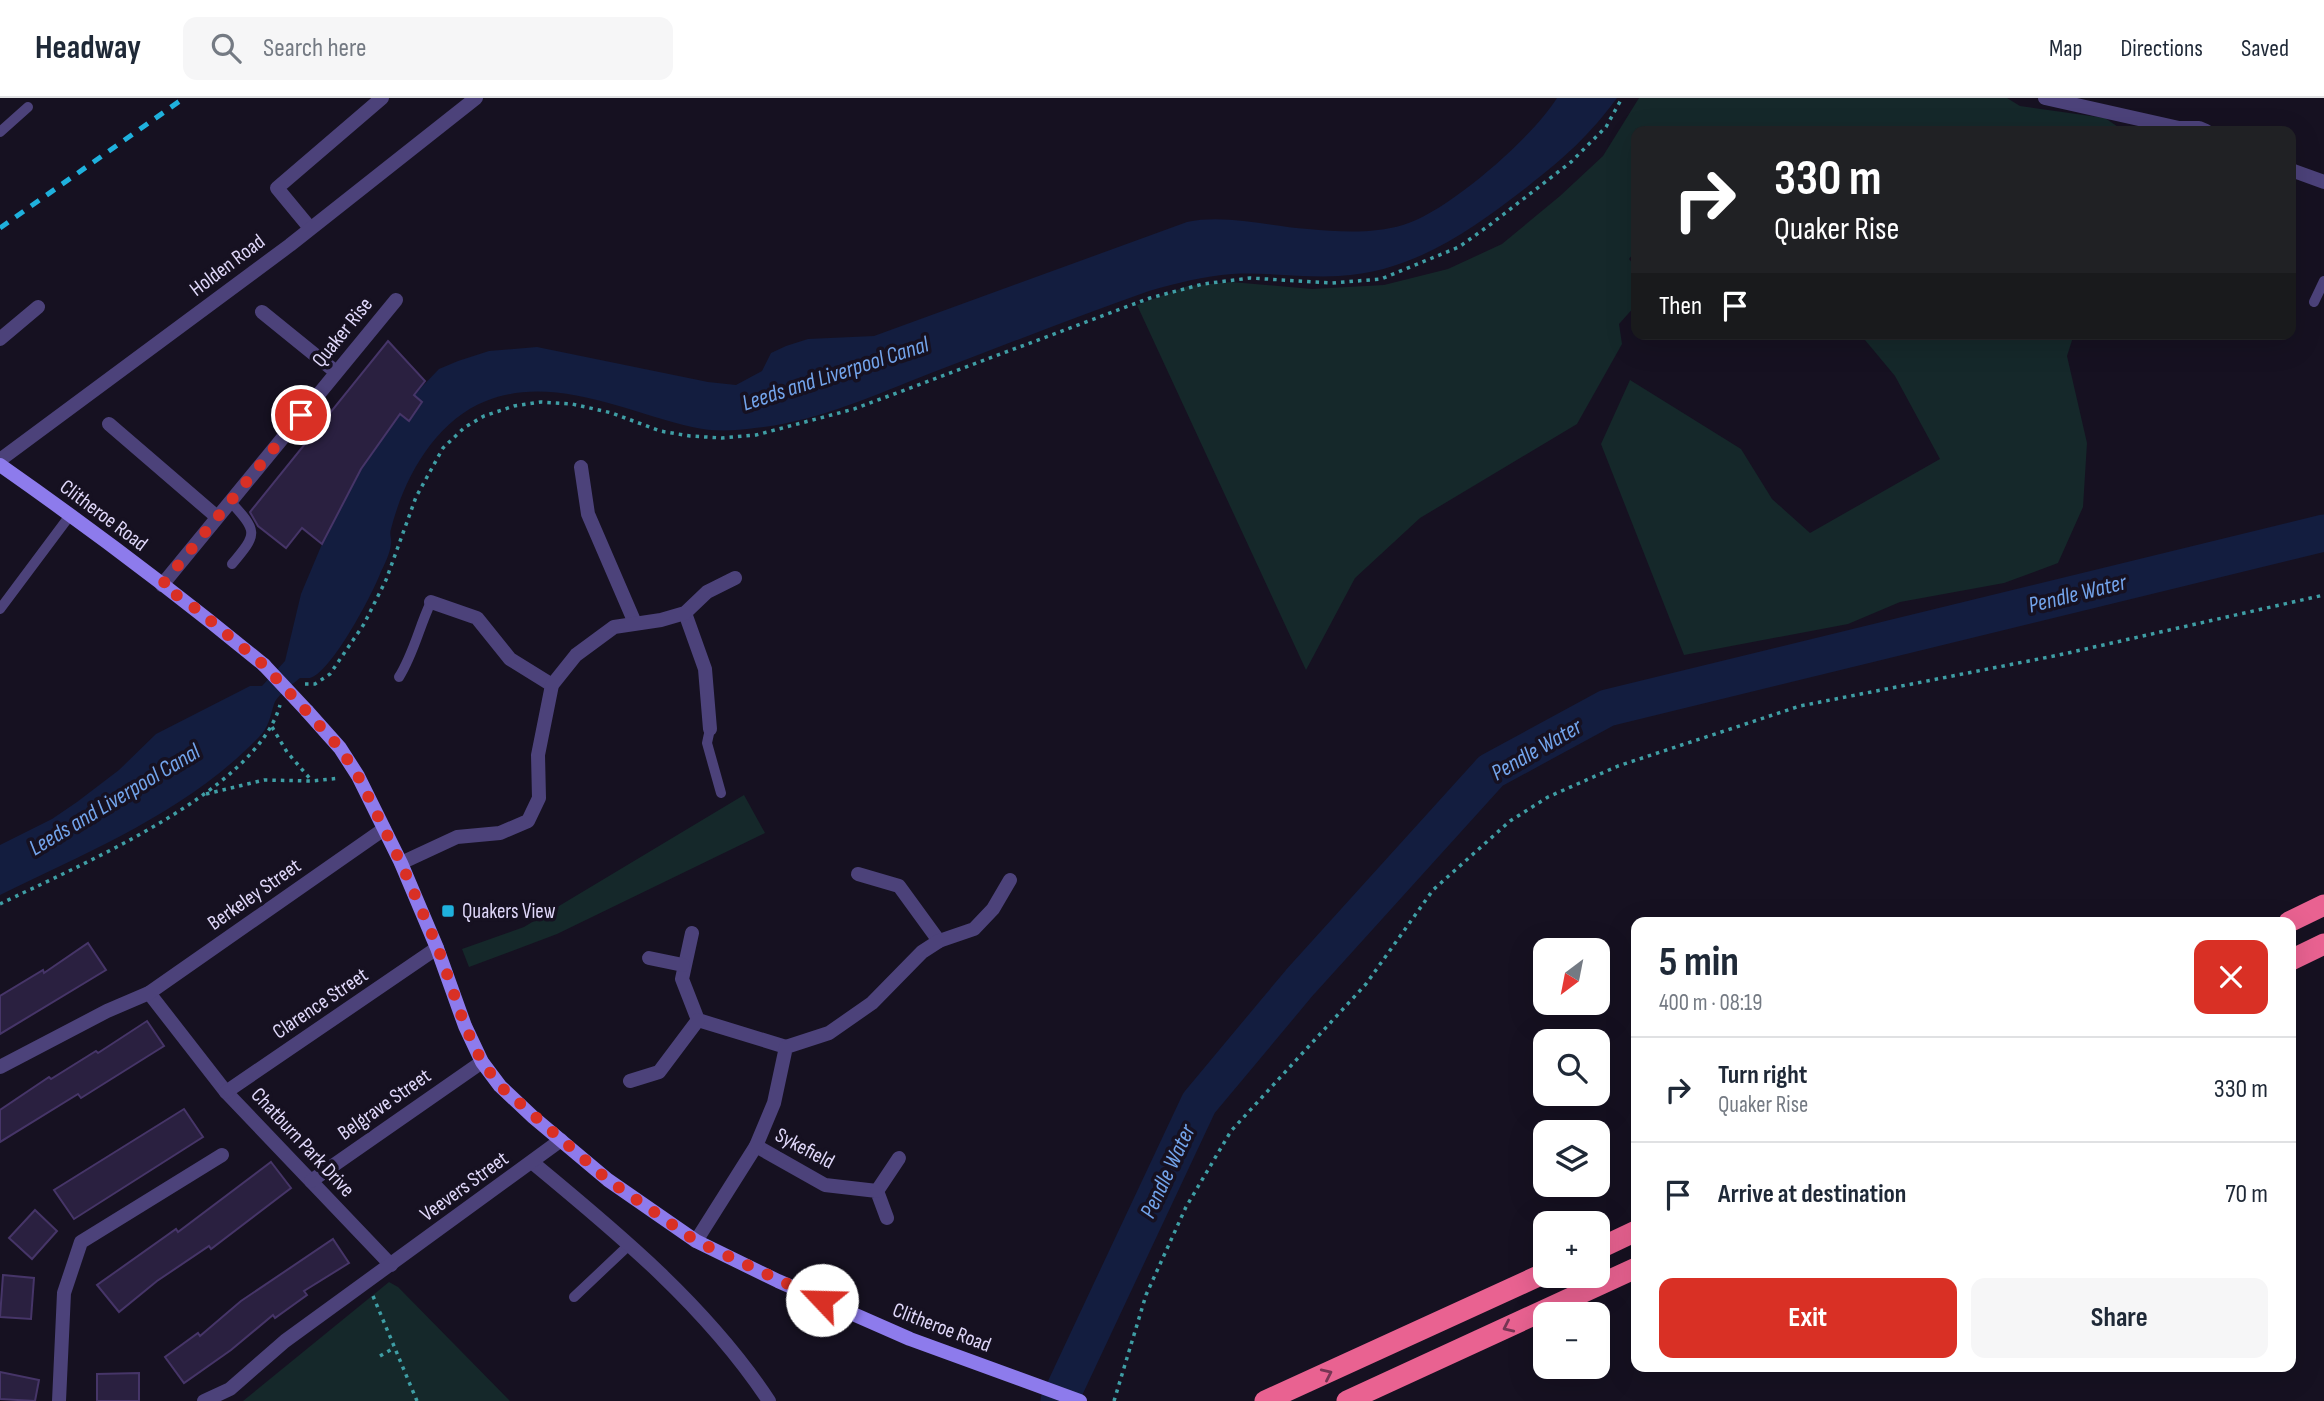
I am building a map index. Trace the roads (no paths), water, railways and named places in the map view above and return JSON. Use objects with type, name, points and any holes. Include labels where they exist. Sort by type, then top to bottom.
[{"type":"highway","points":[[2296,919],[2324,905]]},
{"type":"highway","points":[[2296,958],[2324,944]]},
{"type":"highway","points":[[1610,1243],[1631,1233]]},
{"type":"highway","points":[[1347,1401],[1631,1270]]},
{"type":"highway","points":[[1265,1401],[1533,1278]]},
{"type":"main road","name":"Clitheroe Road","points":[[0,463],[195,608],[264,665],[340,748],[358,776],[401,863],[438,948],[465,1026],[482,1062],[500,1086],[561,1140],[608,1180],[696,1241],[778,1281],[910,1339],[1080,1401]]},
{"type":"street","points":[[310,228],[277,188],[382,98]]},
{"type":"street","name":"Holden Road","points":[[0,463],[310,228],[476,98]]},
{"type":"street","points":[[2045,98],[2170,126]]},
{"type":"street","points":[[2296,172],[2324,182]]},
{"type":"street","name":"Quaker Rise","points":[[162,585],[396,300]]},
{"type":"street","points":[[0,339],[38,307]]},
{"type":"street","points":[[262,312],[336,372]]},
{"type":"street","points":[[109,424],[218,517]]},
{"type":"street","points":[[582,467],[588,514],[635,623]]},
{"type":"street","points":[[401,863],[457,837],[500,832],[528,821],[539,798],[538,755],[552,685],[576,655],[614,627],[661,620],[685,613],[707,592],[735,578]]},
{"type":"street","points":[[431,602],[477,618],[510,659],[552,685]]},
{"type":"street","points":[[685,613],[705,669],[710,729]]},
{"type":"street","name":"Berkeley Street","points":[[149,993],[384,830]]},
{"type":"street","points":[[858,874],[899,886],[939,941]]},
{"type":"street","points":[[698,1020],[786,1046],[830,1032],[872,1003],[922,952],[939,941],[974,929],[993,909],[1010,880]]},
{"type":"street","points":[[692,933],[682,979],[698,1020]]},
{"type":"street","name":"Clarence Street","points":[[226,1092],[438,948]]},
{"type":"street","points":[[649,958],[683,965]]},
{"type":"street","points":[[0,1067],[107,1011],[149,993]]},
{"type":"street","name":"Chatburn Park Drive","points":[[149,993],[226,1092],[391,1265]]},
{"type":"street","points":[[630,1081],[659,1072],[698,1020]]},
{"type":"street","points":[[696,1241],[755,1146],[774,1103],[786,1046]]},
{"type":"street","name":"Belgrave Street","points":[[311,1181],[482,1062]]},
{"type":"street","name":"Veevers Street","points":[[391,1265],[561,1140]]},
{"type":"street","name":"Sykefield","points":[[755,1146],[825,1185],[877,1191]]},
{"type":"street","points":[[59,1401],[64,1293],[81,1242],[222,1155]]},
{"type":"street","points":[[887,1218],[877,1191],[899,1157]]},
{"type":"street","points":[[533,1163],[629,1245],[708,1321],[769,1401]]},
{"type":"street","points":[[204,1401],[230,1389],[285,1341],[391,1265]]},
{"type":"lane","points":[[0,132],[28,107]]},
{"type":"lane","points":[[2314,302],[2324,281]]},
{"type":"lane","points":[[230,501],[252,529],[252,540],[232,564]]},
{"type":"lane","points":[[0,609],[71,514]]},
{"type":"lane","points":[[399,677],[412,655],[417,631],[431,602]]},
{"type":"lane","points":[[710,729],[707,743],[721,793]]},
{"type":"lane","points":[[574,1297],[629,1245]]},
{"type":"water","name":"Leeds and Liverpool Canal","points":[[1557,98],[1617,98],[1575,146],[1506,203],[1439,246],[1392,267],[1339,276],[1232,274],[1170,285],[1067,321],[845,407],[778,425],[731,430],[700,429],[563,393],[511,394],[486,401],[468,410],[451,422],[437,437],[413,471],[390,531],[391,544],[387,559],[350,632],[319,673],[310,678],[300,678],[278,697],[267,726],[259,737],[201,787],[170,808],[103,845],[0,895],[0,845],[52,819],[77,802],[119,770],[156,734],[250,686],[262,686],[285,661],[301,594],[322,544],[361,469],[400,414],[409,420],[422,402],[414,395],[439,369],[489,351],[537,347],[708,382],[736,385],[762,371],[771,353],[786,346],[808,339],[874,336],[1187,222],[1216,219],[1344,231],[1392,228],[1422,217],[1443,205],[1488,171],[1529,132]]},
{"type":"waterway","name":"Pendle Water","points":[[1059,1401],[1199,1103],[1300,982],[1491,771],[1607,708],[2324,533]]},
{"type":"railway","points":[[0,228],[184,98]]},
{"type":"place","name":"Quakers View","points":[[448,911]]}]
